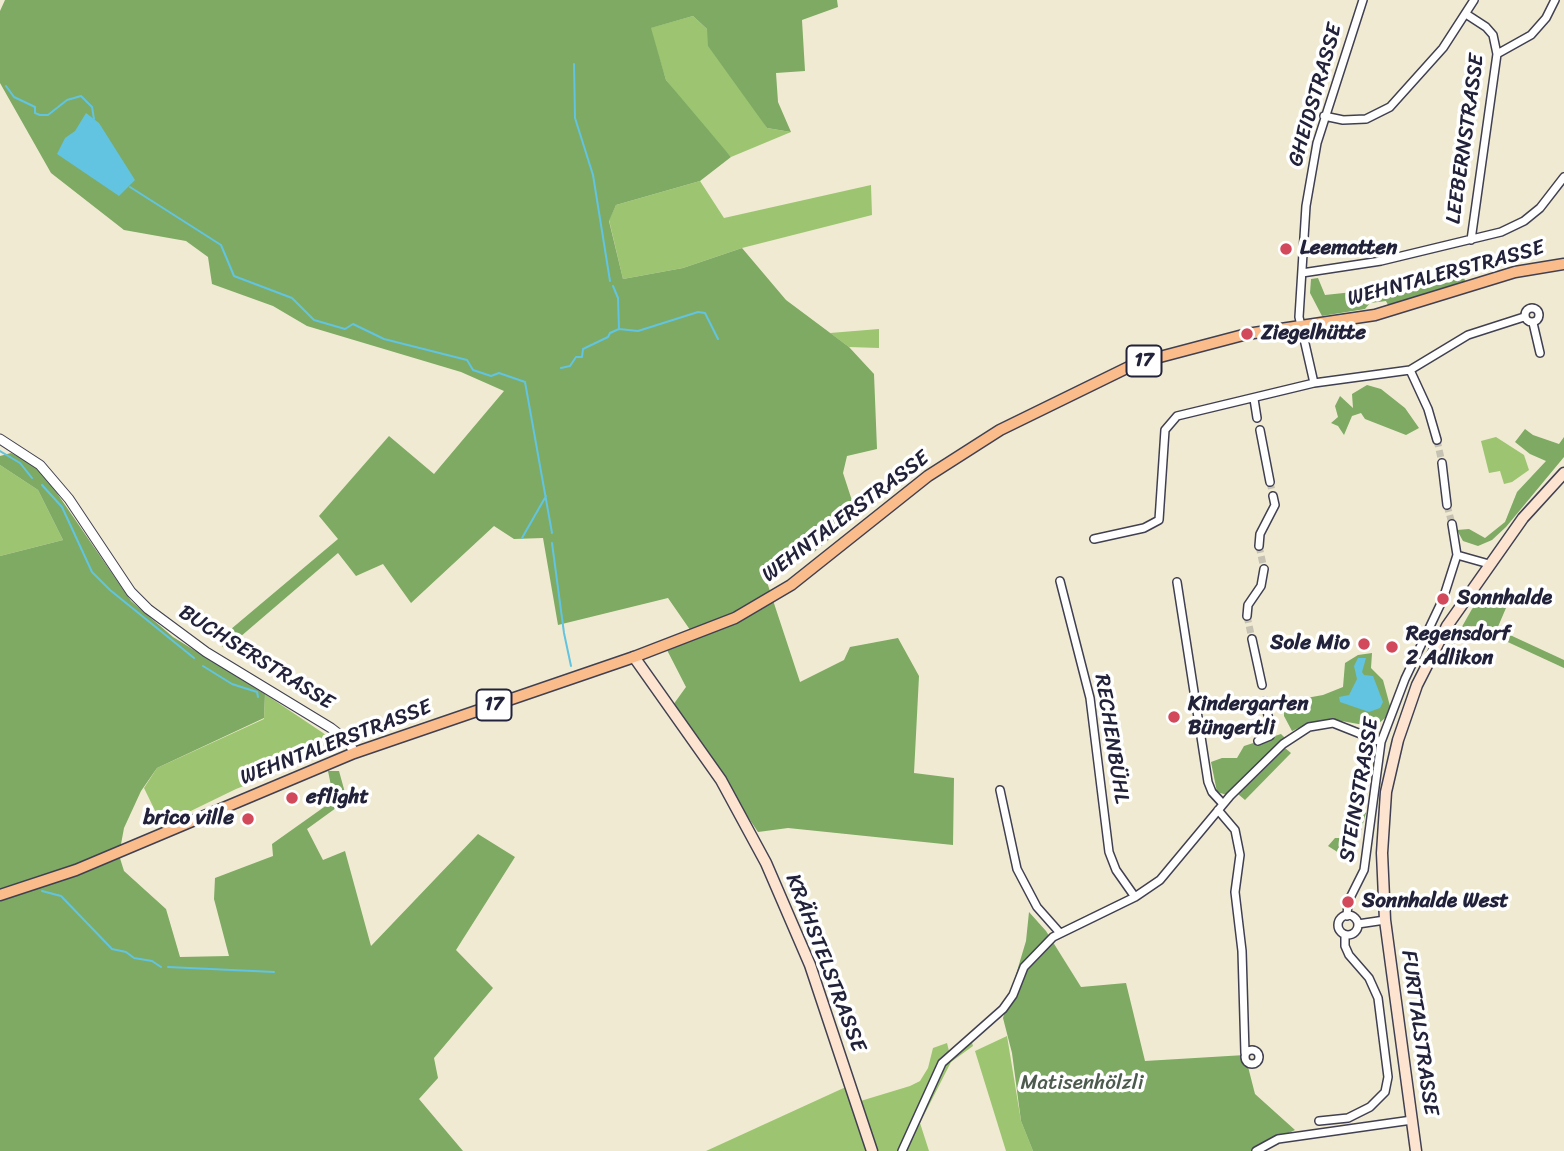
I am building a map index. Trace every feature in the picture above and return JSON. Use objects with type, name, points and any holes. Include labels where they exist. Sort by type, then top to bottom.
[{"type":"main road","name":"WEHNTALERSTRASSE","points":[[0,895],[76,870],[354,754],[634,657],[760,606],[799,579],[928,476],[1045,406],[1137,363],[1211,341],[1375,315],[1515,272],[1564,264]]},
{"type":"main road","points":[[1385,920],[1382,852],[1386,792],[1398,740],[1417,685],[1437,646],[1489,564],[1523,518],[1564,473]]},
{"type":"main road","name":"KRÄHSTELSTRASSE","points":[[634,657],[721,780],[766,863],[810,965],[872,1151]]},
{"type":"main road","name":"FURTTALSTRASSE","points":[[1385,920],[1416,1151]]},
{"type":"street","name":"GHEIDSTRASSE","points":[[1314,383],[1300,326],[1306,206],[1325,116],[1363,0]]},
{"type":"street","points":[[1325,116],[1354,121],[1366,119],[1390,107],[1422,75],[1474,0]]},
{"type":"street","points":[[1497,54],[1531,35],[1546,18],[1555,0]]},
{"type":"street","name":"LEEBERNSTRASSE","points":[[1466,14],[1493,35],[1497,54],[1471,240]]},
{"type":"street","points":[[1302,273],[1362,265],[1471,240],[1524,221],[1546,202],[1564,177]]},
{"type":"street","points":[[1094,539],[1144,528],[1159,520],[1163,447],[1166,430],[1177,416],[1314,383],[1410,370],[1468,335],[1524,317],[1529,308],[1536,309],[1538,318],[1532,323]]},
{"type":"street","points":[[1524,317],[1532,323],[1540,353]]},
{"type":"street","points":[[1410,370],[1428,410],[1437,440]]},
{"type":"street","points":[[1254,399],[1257,418]]},
{"type":"street","points":[[1260,430],[1270,482]]},
{"type":"street","name":"BUCHSERSTRASSE","points":[[0,439],[40,465],[60,489],[131,592],[148,610],[206,652],[345,738],[354,754]]},
{"type":"street","points":[[1442,463],[1447,505]]},
{"type":"street","points":[[1259,546],[1260,534],[1275,505],[1273,496]]},
{"type":"street","points":[[1452,524],[1457,555],[1489,564]]},
{"type":"street","name":"STEINSTRASSE","points":[[1319,1121],[1348,1118],[1370,1107],[1385,1092],[1388,1077],[1378,998],[1369,978],[1349,955],[1345,946],[1345,935],[1338,925],[1347,916],[1348,902],[1364,870],[1381,742],[1405,679],[1443,599],[1457,555]]},
{"type":"street","points":[[1247,616],[1248,605],[1261,586],[1264,569]]},
{"type":"street","name":"RECHENBÜHL","points":[[1060,581],[1090,698],[1109,852],[1116,870],[1135,897]]},
{"type":"street","points":[[1177,582],[1208,782],[1235,830],[1240,855],[1235,892],[1242,951],[1245,1053]]},
{"type":"street","points":[[1252,639],[1262,685]]},
{"type":"street","points":[[1258,741],[1270,736],[1265,701]]},
{"type":"street","points":[[902,1151],[945,1059],[1003,1009],[1013,995],[1024,967],[1060,933],[1135,897],[1160,880],[1221,807],[1283,744],[1308,727],[1334,723],[1381,742]]},
{"type":"street","points":[[1000,790],[1017,869],[1037,907],[1060,933]]},
{"type":"street","points":[[1347,916],[1357,924],[1385,920]]},
{"type":"street","points":[[1345,935],[1353,933],[1357,924]]},
{"type":"street","points":[[1256,1151],[1278,1139],[1412,1120]]},
{"type":"green space","points":[[5,0],[837,0],[838,7],[802,20],[805,71],[776,73],[778,102],[791,132],[767,128],[708,46],[707,29],[693,16],[651,28],[666,80],[731,157],[700,181],[616,205],[609,221],[623,279],[683,268],[742,248],[786,300],[849,347],[874,374],[877,449],[847,456],[843,473],[857,516],[813,553],[762,567],[800,682],[844,660],[850,647],[898,638],[919,676],[914,773],[954,778],[953,845],[788,828],[758,832],[673,705],[686,687],[667,650],[695,637],[668,598],[558,625],[543,538],[514,539],[494,526],[411,603],[383,564],[356,576],[338,553],[226,649],[219,644],[218,640],[338,539],[319,516],[389,436],[434,474],[504,391],[461,372],[307,326],[273,306],[212,284],[208,257],[186,241],[124,230],[51,173],[0,83],[0,11]]},
{"type":"green space","points":[[693,16],[707,29],[767,128],[791,132],[731,157],[697,120],[666,80],[650,28]]},
{"type":"green space","points":[[700,181],[724,218],[871,185],[872,215],[742,248],[683,268],[623,279],[609,220],[616,205]]},
{"type":"green space","points":[[1461,265],[1466,285],[1388,305],[1386,301],[1370,303],[1365,309],[1322,316],[1310,293],[1311,279],[1318,278],[1325,295],[1381,289],[1384,295],[1390,297],[1452,279]]},
{"type":"green space","points":[[879,329],[879,348],[849,347],[830,333]]},
{"type":"green space","points":[[1367,385],[1381,389],[1405,408],[1419,428],[1406,435],[1365,419],[1361,413],[1352,416],[1344,435],[1338,426],[1331,423],[1338,417],[1335,406],[1340,396],[1353,408],[1352,394]]},
{"type":"green space","points":[[1525,429],[1533,435],[1559,444],[1564,437],[1564,457],[1492,540],[1478,546],[1463,541],[1457,530],[1469,529],[1485,538],[1505,522],[1517,492],[1546,461],[1530,454],[1515,442]]},
{"type":"green space","points":[[1496,437],[1524,455],[1529,470],[1512,482],[1504,484],[1500,471],[1489,473],[1481,441]]},
{"type":"green space","points":[[11,453],[39,467],[131,601],[173,637],[265,694],[264,718],[157,768],[141,791],[124,828],[119,855],[124,871],[166,909],[180,957],[229,956],[214,899],[215,878],[273,856],[272,844],[334,800],[328,771],[339,771],[347,800],[307,829],[323,860],[345,851],[371,946],[478,834],[515,857],[456,950],[493,988],[434,1058],[438,1078],[419,1099],[463,1151],[0,1151],[0,556],[63,540],[38,490],[0,465],[0,456]]},
{"type":"green space","points":[[0,465],[38,490],[63,540],[0,556]]},
{"type":"green space","points":[[1482,598],[1506,608],[1497,629],[1564,660],[1564,668],[1473,626],[1466,627],[1438,669],[1472,609]]},
{"type":"green space","points":[[1372,653],[1371,668],[1383,680],[1390,706],[1385,718],[1375,727],[1336,720],[1307,724],[1292,731],[1284,716],[1284,702],[1323,695],[1343,687],[1345,663],[1358,655]]},
{"type":"green space","points":[[265,694],[335,741],[335,750],[236,789],[162,825],[144,788],[157,768],[264,719]]},
{"type":"green space","points":[[1281,734],[1285,738],[1227,795],[1217,792],[1211,762],[1222,758],[1237,758],[1244,746]]},
{"type":"green space","points":[[1285,748],[1291,753],[1245,800],[1238,794]]},
{"type":"green space","points":[[1356,807],[1366,813],[1360,834],[1351,848],[1339,853],[1328,846],[1335,838],[1341,838],[1348,831],[1350,809]]},
{"type":"green space","name":"Matisenhölzli","points":[[1029,912],[1046,931],[1081,987],[1126,983],[1145,1061],[1245,1055],[1255,1094],[1295,1130],[1252,1151],[1033,1151],[1021,1121],[1012,1053],[1003,1018],[1026,941]]},
{"type":"green space","points":[[1007,1036],[1021,1121],[1033,1151],[1006,1151],[975,1051]]},
{"type":"green space","points":[[971,1039],[973,1046],[951,1062],[920,1123],[929,1151],[706,1151],[848,1086],[854,1103],[910,1086],[920,1081],[928,1068],[933,1048],[947,1043],[950,1055]]},
{"type":"water","points":[[86,113],[99,123],[135,180],[119,196],[57,154],[65,138],[75,131]]},
{"type":"water","points":[[1358,658],[1366,658],[1362,672],[1364,675],[1373,676],[1383,702],[1380,708],[1369,712],[1340,702],[1339,697],[1349,695],[1357,679],[1354,666]]},
{"type":"waterway","points":[[574,64],[575,118],[593,175],[610,281]]},
{"type":"waterway","points":[[6,86],[14,97],[35,107],[35,113],[40,115],[48,115],[67,100],[81,96],[92,107],[94,119]]},
{"type":"waterway","points":[[130,187],[221,245],[234,276],[292,298],[314,320],[345,329],[353,324],[384,339],[467,360],[473,370],[491,376],[499,373],[525,382],[552,533]]},
{"type":"waterway","points":[[613,286],[618,298],[619,329]]},
{"type":"waterway","points":[[561,368],[570,366],[576,357],[582,357],[583,349],[619,329],[638,331],[698,312],[705,313],[718,339]]},
{"type":"waterway","points":[[0,451],[20,463],[32,478]]},
{"type":"waterway","points":[[42,485],[62,507],[92,572],[110,590],[194,658]]},
{"type":"waterway","points":[[522,538],[546,496]]},
{"type":"waterway","points":[[552,543],[571,666]]},
{"type":"waterway","points":[[203,666],[232,684],[257,692],[258,697]]},
{"type":"waterway","points":[[42,891],[61,896],[112,949],[126,952],[134,958],[152,961],[161,967]]},
{"type":"waterway","points":[[168,967],[274,972]]},
{"type":"tunnel","points":[[1437,440],[1442,463]]},
{"type":"tunnel","points":[[1270,482],[1273,496]]},
{"type":"tunnel","points":[[1447,505],[1452,524]]},
{"type":"tunnel","points":[[1259,546],[1264,569]]},
{"type":"tunnel","points":[[1247,616],[1252,639]]},
{"type":"place","name":"Leematten","points":[[1286,249]]},
{"type":"place","name":"Ziegelhütte","points":[[1247,334]]},
{"type":"place","name":"Sonnhalde","points":[[1443,599]]},
{"type":"place","name":"Sole Mio","points":[[1364,644]]},
{"type":"place","name":"Regensdorf 2 Adlikon","points":[[1392,647]]},
{"type":"place","name":"Kindergarten Büngertli","points":[[1174,717]]},
{"type":"place","name":"eflight","points":[[292,798]]},
{"type":"place","name":"brico ville","points":[[248,819]]},
{"type":"place","name":"Sonnhalde West","points":[[1348,902]]}]
